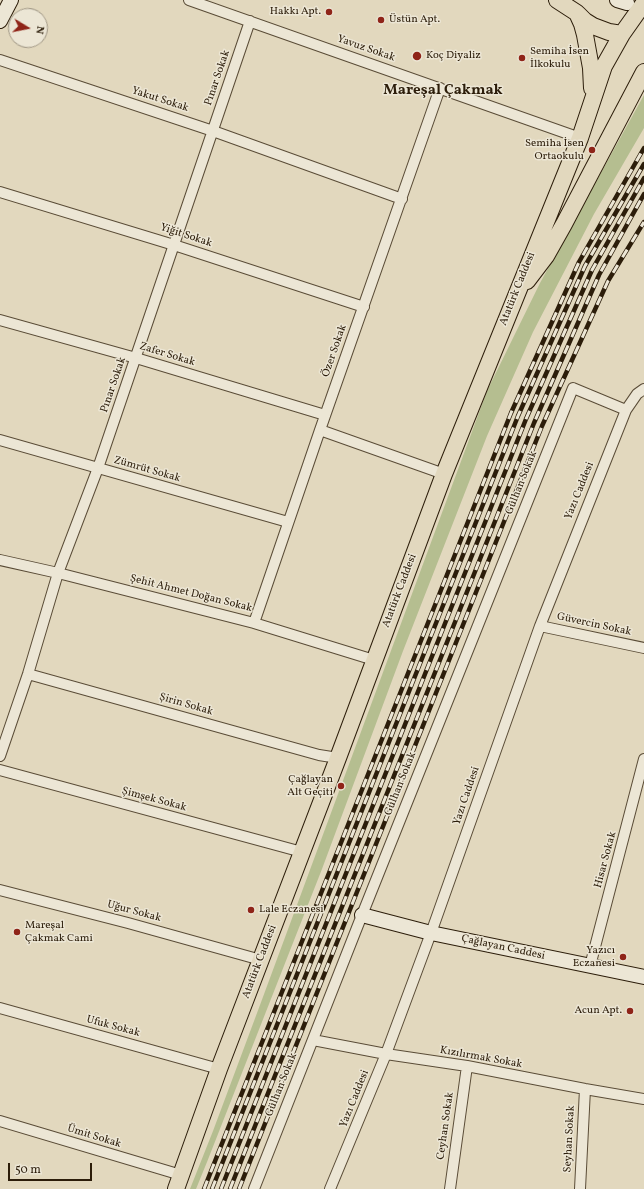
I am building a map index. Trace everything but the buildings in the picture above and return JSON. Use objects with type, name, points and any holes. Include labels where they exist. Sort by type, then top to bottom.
[{"type":"main road","points":[[557,0],[593,26],[609,32],[622,34]]},
{"type":"main road","name":"Atatürk Caddesi","points":[[179,1182],[219,1069],[338,758],[444,474],[513,300],[580,138],[604,66],[622,34],[644,3]]},
{"type":"main road","points":[[576,13],[586,34],[592,68],[591,102]]},
{"type":"main road","points":[[513,300],[546,256],[644,72]]},
{"type":"street","points":[[0,21],[11,0]]},
{"type":"street","name":"Yavuz Sokak","points":[[189,0],[580,138]]},
{"type":"street","name":"Pınar Sokak","points":[[0,756],[28,674],[58,573],[98,468],[250,21]]},
{"type":"street","name":"Yakut Sokak","points":[[0,60],[213,131],[402,199]]},
{"type":"street","name":"Özer Sokak","points":[[254,623],[440,88]]},
{"type":"street","name":"Yiğit Sokak","points":[[0,192],[174,244],[364,307]]},
{"type":"street","name":"Zafer Sokak","points":[[0,320],[136,358],[326,415]]},
{"type":"street","name":"Gülhan Sokak","points":[[254,1189],[573,388],[626,410]]},
{"type":"street","name":"Yazı Caddesi","points":[[330,1189],[386,1054],[431,933],[540,626],[626,410],[637,394],[644,389]]},
{"type":"street","points":[[320,430],[444,474]]},
{"type":"street","name":"Zümrüt Sokak","points":[[0,440],[288,522]]},
{"type":"street","name":"Şehit Ahmet Doğan Sokak","points":[[0,560],[58,573],[254,623],[374,660]]},
{"type":"street","name":"Güvercin Sokak","points":[[540,626],[644,648]]},
{"type":"street","name":"Şirin Sokak","points":[[28,674],[312,753],[338,758]]},
{"type":"street","name":"Hisar Sokak","points":[[590,966],[644,759]]},
{"type":"street","name":"Şimşek Sokak","points":[[0,770],[302,852]]},
{"type":"street","name":"Uğur Sokak","points":[[0,890],[128,923],[261,960]]},
{"type":"street","name":"Çağlayan Caddesi","points":[[362,915],[431,933],[644,977]]},
{"type":"street","name":"Ufuk Sokak","points":[[0,1008],[219,1069]]},
{"type":"street","name":"Kızılırmak Sokak","points":[[313,1040],[386,1054],[467,1066],[644,1099]]},
{"type":"street","name":"Ceyhan Sokak","points":[[450,1189],[467,1066]]},
{"type":"street","name":"Seyhan Sokak","points":[[580,1189],[585,1089]]},
{"type":"street","name":"Ümit Sokak","points":[[0,1120],[179,1182]]},
{"type":"green space","points":[[644,95],[644,128],[594,214],[533,332],[487,436],[403,651],[322,869],[207,1162],[196,1189],[190,1189],[260,1005],[487,391],[540,283]]},
{"type":"railway","points":[[204,1189],[511,413],[579,262],[644,148]]},
{"type":"railway","points":[[212,1189],[518,416],[585,266],[644,164]]},
{"type":"railway","points":[[221,1189],[526,419],[592,270],[644,178]]},
{"type":"railway","points":[[230,1189],[534,423],[599,275],[644,194]]},
{"type":"railway","points":[[239,1189],[542,426],[608,281],[644,222]]},
{"type":"place","name":"Hakkı Apt.","points":[[329,12]]},
{"type":"place","name":"Üstün Apt.","points":[[381,20]]},
{"type":"place","name":"Koç Diyaliz","points":[[417,56]]},
{"type":"place","name":"Semiha İsen İlkokulu","points":[[522,58]]},
{"type":"place","name":"Semiha İsen Ortaokulu","points":[[592,150]]},
{"type":"place","name":"Çağlayan Alt Geçiti","points":[[341,786]]},
{"type":"place","name":"Lale Eczanesi","points":[[251,910]]},
{"type":"place","name":"Mareşal Çakmak Cami","points":[[17,932]]},
{"type":"place","name":"Yazıcı Eczanesi","points":[[623,957]]},
{"type":"place","name":"Acun Apt.","points":[[630,1011]]},
{"type":"district","name":"Mareşal Çakmak","points":[[443,91]]}]
